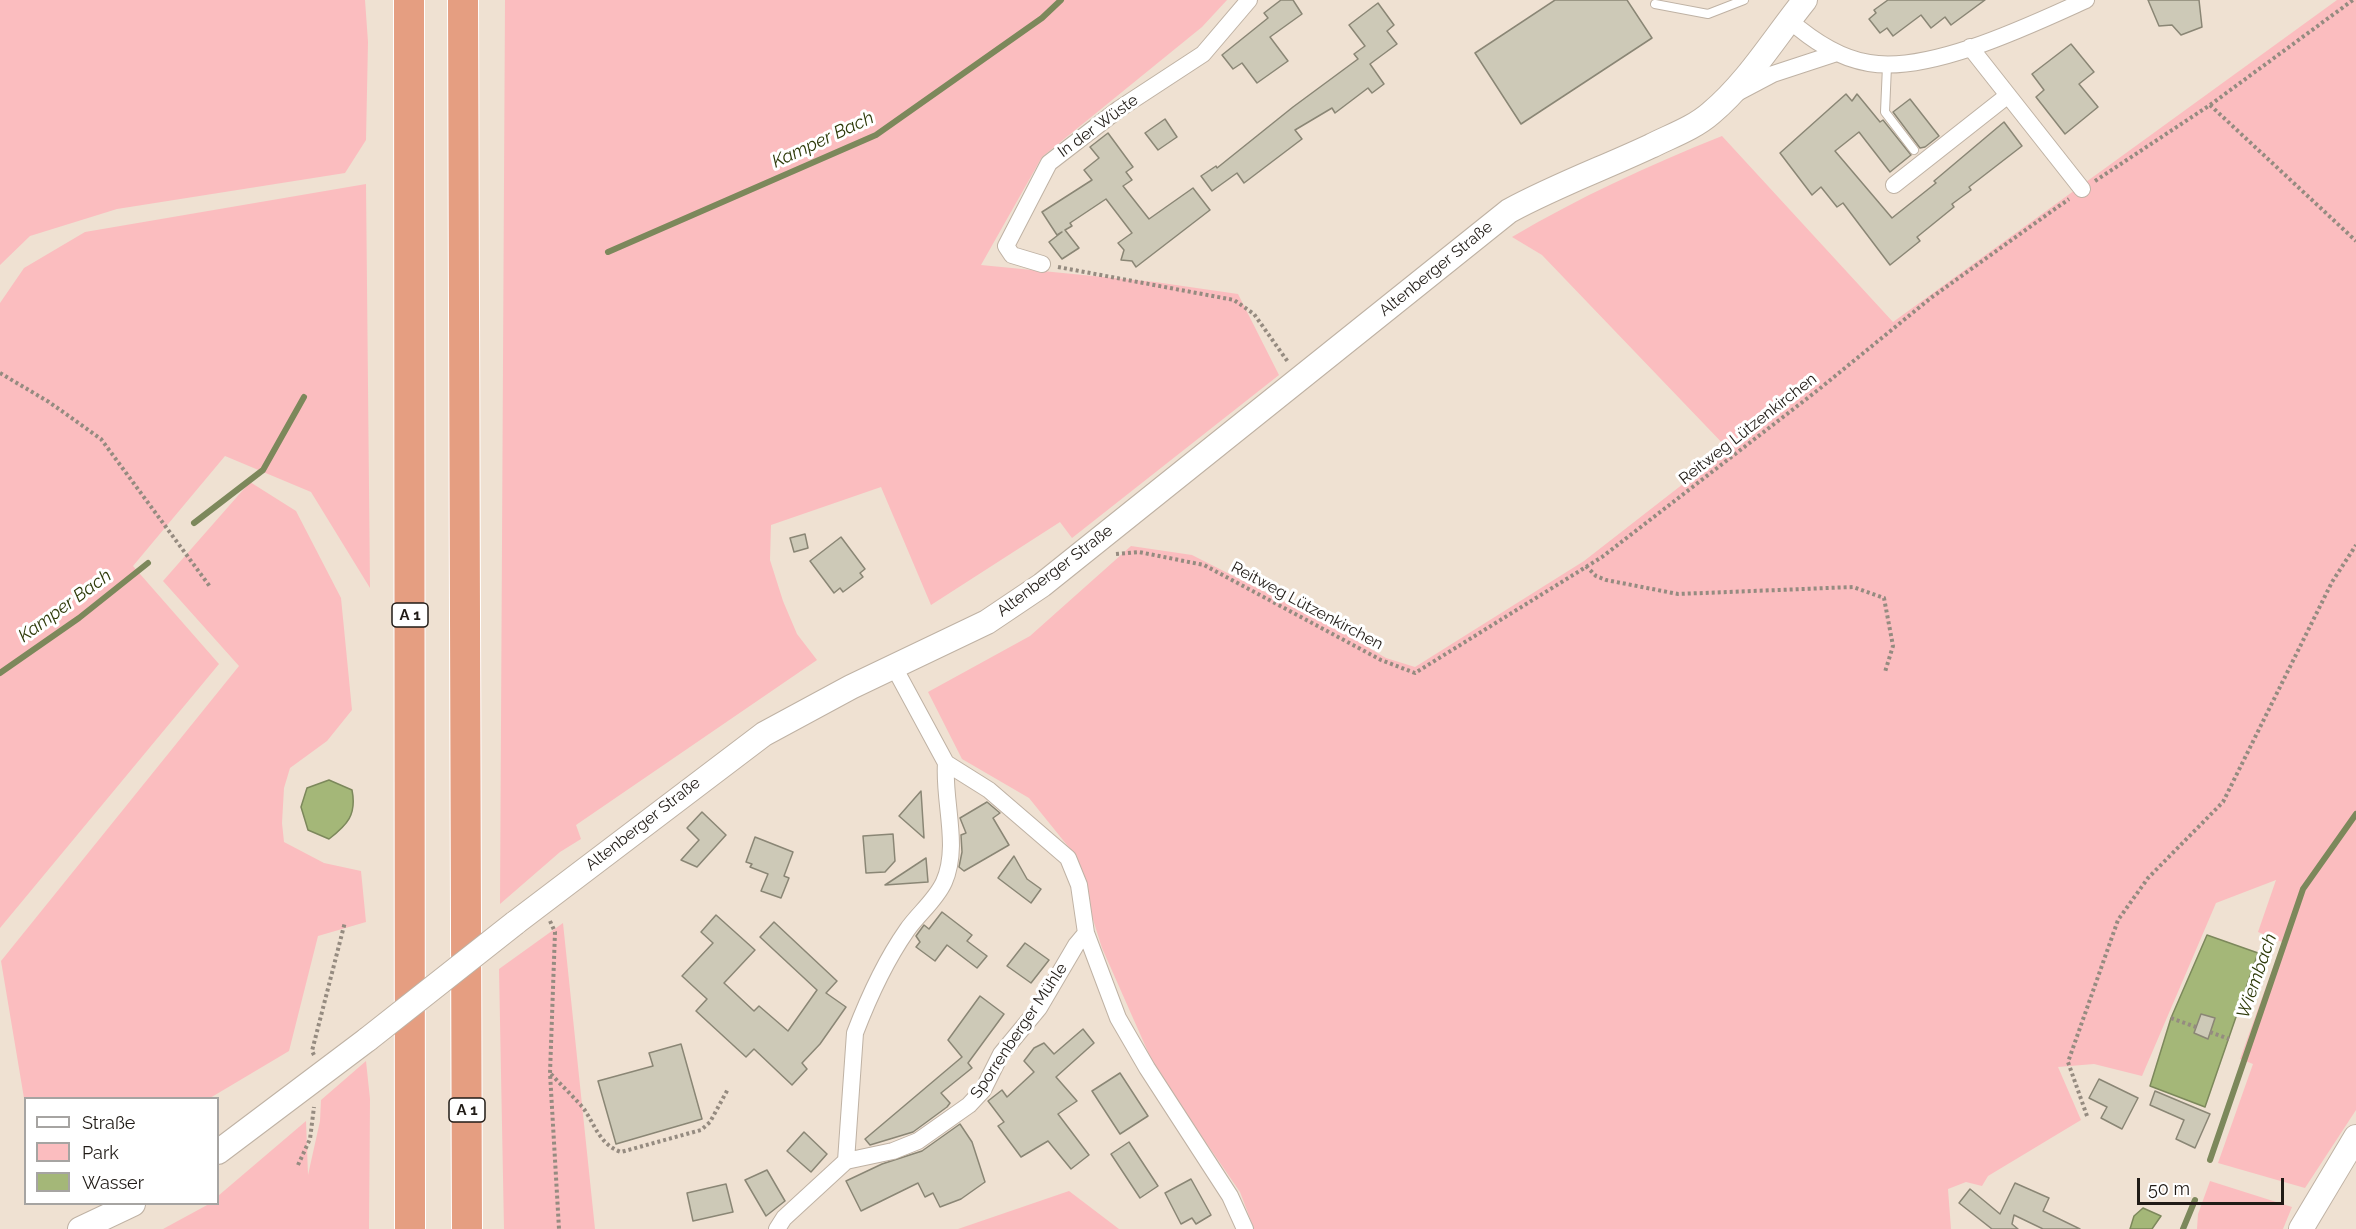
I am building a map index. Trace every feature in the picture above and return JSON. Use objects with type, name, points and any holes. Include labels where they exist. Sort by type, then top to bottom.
[{"type":"highway","name":"A 1","points":[[409,0],[410,1229]]},
{"type":"highway","name":"A 1","points":[[463,0],[467,1229]]},
{"type":"main road","name":"Altenberger Straße","points":[[219,1151],[368,1039],[541,902],[764,734],[809,708],[987,622],[1042,585],[1301,380],[1425,276],[1509,211],[1545,191],[1596,171],[1689,128],[1710,114],[1726,99],[1799,5]]},
{"type":"main road","points":[[2301,1229],[2356,1137]]},
{"type":"main road","points":[[80,1229],[129,1205]]},
{"type":"street","name":"In der Wüste","points":[[1042,264],[1012,255],[1006,246],[1048,163],[1119,109],[1203,54],[1249,0]]},
{"type":"street","points":[[1799,5],[1820,45],[1866,63],[1887,66],[1930,59],[1970,46],[2029,26],[2086,0]]},
{"type":"street","points":[[1970,46],[2082,189]]},
{"type":"street","points":[[1726,99],[1773,74],[1837,53]]},
{"type":"street","points":[[1894,185],[2007,96]]},
{"type":"street","points":[[894,668],[946,763],[989,790],[1056,845],[1068,858],[1079,885],[1086,933],[1118,1018],[1213,1170],[1245,1229]]},
{"type":"street","points":[[777,1229],[784,1218],[846,1161],[854,1089],[855,1033],[862,1014],[903,937],[944,881],[950,819],[945,783],[946,763]]},
{"type":"street","name":"Sporrenberger Mühle","points":[[846,1161],[893,1151],[918,1141],[969,1105],[983,1090],[1001,1054],[1039,1008],[1076,945],[1086,933]]},
{"type":"lane","points":[[1655,4],[1708,14],[1744,0]]},
{"type":"lane","points":[[1887,66],[1885,112],[1914,150]]},
{"type":"path","name":"Reitweg Lützenkirchen","points":[[1096,542],[1113,554],[1139,552],[1204,565],[1382,660],[1415,673],[1586,566],[1692,488],[1932,297],[2082,189],[2210,105],[2352,0]]},
{"type":"path","points":[[2210,105],[2356,241]]},
{"type":"path","points":[[1042,264],[1234,300],[1254,314],[1301,380]]},
{"type":"path","points":[[0,373],[49,402],[101,440],[211,588]]},
{"type":"path","points":[[2087,1116],[2068,1062],[2118,920],[2148,878],[2223,802],[2332,582],[2356,545]]},
{"type":"path","points":[[1586,566],[1596,576],[1606,580],[1678,594],[1853,587],[1884,598],[1893,646],[1885,672]]},
{"type":"path","points":[[541,902],[555,932],[550,1073],[559,1229]]},
{"type":"path","points":[[298,1165],[310,1139],[315,1112],[317,1077],[312,1051],[345,922]]},
{"type":"path","points":[[2171,1018],[2196,1027]]},
{"type":"path","points":[[2210,1032],[2229,1039]]},
{"type":"path","points":[[550,1073],[584,1110],[597,1134],[613,1149],[621,1152],[701,1130],[710,1122],[728,1089]]},
{"type":"green space","points":[[0,0],[365,0],[368,42],[366,140],[345,173],[117,209],[30,236],[0,265]]},
{"type":"green space","points":[[505,0],[1227,0],[1202,27],[1042,157],[981,265],[1155,282],[1238,294],[1279,375],[1072,538],[1060,522],[931,605],[881,487],[771,525],[770,560],[783,601],[797,634],[817,660],[576,825],[581,839],[560,852],[500,904]]},
{"type":"green space","points":[[2337,0],[2356,0],[2356,1110],[2305,1188],[2218,1163],[2253,1064],[2240,1059],[2282,942],[2258,932],[2276,880],[2216,903],[2142,1076],[2094,1064],[2058,1067],[2081,1120],[1988,1176],[1982,1186],[1966,1182],[1948,1189],[1951,1229],[1254,1229],[1240,1192],[1156,1070],[1102,948],[1071,850],[1029,798],[962,759],[928,692],[1030,636],[1131,546],[1192,555],[1328,624],[1386,658],[1415,667],[1584,561],[1728,449],[1542,255],[1512,237],[1615,182],[1722,136],[1893,322]]},
{"type":"green space","points":[[366,184],[370,588],[311,492],[225,456],[133,566],[219,664],[0,928],[0,303],[24,268],[85,232]]},
{"type":"green space","points":[[250,482],[296,511],[341,598],[352,710],[327,741],[290,768],[284,788],[282,823],[284,842],[324,863],[361,871],[366,922],[318,936],[289,1051],[212,1097],[24,1098],[1,961],[239,666],[163,581]]},
{"type":"green space","points":[[563,923],[595,1229],[504,1229],[499,969]]},
{"type":"green space","points":[[366,1061],[370,1099],[369,1229],[163,1229],[207,1205],[219,1205],[219,1195],[306,1121],[308,1175],[320,1121],[321,1100]]},
{"type":"green space","points":[[2210,1181],[2292,1207],[2283,1229],[2197,1229],[2198,1214]]},
{"type":"green space","points":[[1069,1191],[1119,1229],[958,1229]]},
{"type":"water","points":[[329,780],[352,790],[353,806],[346,824],[329,839],[308,830],[301,807],[307,788]]},
{"type":"water","points":[[2207,935],[2258,953],[2205,1107],[2150,1086],[2171,1018]]},
{"type":"water","points":[[2143,1208],[2161,1216],[2152,1229],[2130,1229],[2134,1216]]},
{"type":"building","points":[[1281,0],[1293,0],[1302,14],[1270,37],[1288,61],[1257,83],[1242,63],[1233,69],[1222,55],[1268,18],[1264,13]]},
{"type":"building","points":[[1555,0],[1627,0],[1652,38],[1521,124],[1475,53]]},
{"type":"building","points":[[1888,0],[1985,0],[1951,25],[1945,17],[1931,28],[1921,15],[1893,36],[1887,28],[1880,33],[1869,19],[1876,13],[1874,10]]},
{"type":"building","points":[[2148,0],[2199,0],[2202,27],[2181,35],[2172,25],[2159,26]]},
{"type":"building","points":[[1378,3],[1394,25],[1387,31],[1397,44],[1370,64],[1384,84],[1372,93],[1368,88],[1335,113],[1332,108],[1295,130],[1302,139],[1244,183],[1237,173],[1212,191],[1201,176],[1216,166],[1217,168],[1358,59],[1354,54],[1365,46],[1349,25]]},
{"type":"building","points":[[2071,44],[2094,72],[2079,84],[2098,107],[2065,134],[2036,97],[2044,90],[2032,74]]},
{"type":"building","points":[[1846,94],[1852,101],[1857,94],[1880,122],[1883,120],[1911,155],[1890,172],[1859,132],[1835,151],[1892,218],[1936,183],[1934,181],[2004,122],[2022,146],[1969,187],[1971,190],[1952,204],[1954,207],[1917,237],[1920,241],[1890,265],[1843,203],[1837,207],[1821,187],[1812,195],[1780,153]]},
{"type":"building","points":[[1910,99],[1939,136],[1925,147],[1920,148],[1893,112]]},
{"type":"building","points":[[1165,119],[1177,137],[1158,150],[1145,133]]},
{"type":"building","points":[[1108,133],[1133,167],[1126,172],[1132,180],[1123,186],[1149,219],[1193,188],[1210,210],[1136,267],[1132,261],[1121,260],[1124,250],[1118,243],[1132,233],[1106,199],[1070,223],[1072,226],[1065,230],[1079,248],[1062,259],[1049,242],[1062,232],[1057,235],[1042,212],[1092,180],[1084,170],[1099,158],[1090,147]]},
{"type":"building","points":[[805,534],[808,548],[794,552],[790,538]]},
{"type":"building","points":[[841,537],[865,569],[860,573],[863,577],[843,592],[840,588],[834,593],[810,561]]},
{"type":"building","points":[[921,791],[924,838],[899,816]]},
{"type":"building","points":[[987,802],[1000,813],[993,818],[1009,845],[964,871],[959,867],[962,852],[961,835],[966,833],[960,818]]},
{"type":"building","points":[[702,812],[726,835],[697,867],[681,860],[699,840],[687,828]]},
{"type":"building","points":[[893,834],[895,861],[885,872],[866,873],[863,836]]},
{"type":"building","points":[[755,837],[793,852],[784,876],[789,878],[781,898],[761,891],[768,874],[750,867],[752,864],[746,862]]},
{"type":"building","points":[[1014,856],[1027,879],[1041,889],[1031,903],[998,878]]},
{"type":"building","points":[[926,858],[928,882],[885,885]]},
{"type":"building","points":[[942,912],[972,935],[967,941],[987,956],[977,968],[947,945],[935,961],[916,947],[920,942],[916,936],[924,925],[929,929]]},
{"type":"building","points":[[716,915],[755,950],[724,983],[754,1011],[759,1006],[788,1031],[817,990],[760,937],[774,922],[837,981],[826,993],[846,1007],[820,1044],[802,1063],[807,1069],[792,1085],[754,1049],[746,1057],[696,1011],[707,999],[682,976],[713,943],[701,932]]},
{"type":"building","points":[[1025,943],[1049,960],[1031,983],[1007,966]]},
{"type":"building","points":[[980,996],[1004,1014],[968,1063],[972,1068],[941,1093],[950,1103],[913,1132],[870,1145],[865,1139],[962,1057],[948,1040]]},
{"type":"building","points":[[2201,1014],[2215,1018],[2208,1039],[2194,1033]]},
{"type":"building","points":[[1083,1029],[1094,1043],[1056,1077],[1077,1101],[1058,1114],[1089,1155],[1071,1169],[1048,1141],[1021,1157],[998,1126],[1004,1122],[988,1101],[1002,1090],[1007,1097],[1034,1072],[1024,1061],[1034,1048],[1044,1043],[1054,1054]]},
{"type":"building","points":[[681,1044],[702,1119],[616,1144],[598,1081],[653,1066],[649,1053]]},
{"type":"building","points":[[1120,1073],[1148,1116],[1120,1134],[1092,1091]]},
{"type":"building","points":[[2099,1079],[2138,1098],[2122,1129],[2101,1118],[2107,1107],[2089,1098]]},
{"type":"building","points":[[2155,1091],[2210,1114],[2195,1148],[2176,1139],[2184,1120],[2150,1105]]},
{"type":"building","points":[[960,1124],[972,1142],[985,1182],[961,1199],[940,1207],[933,1193],[925,1197],[918,1183],[861,1211],[846,1181],[882,1164],[922,1151]]},
{"type":"building","points":[[804,1132],[827,1154],[811,1172],[787,1151]]},
{"type":"building","points":[[1129,1142],[1158,1186],[1140,1198],[1111,1154]]},
{"type":"building","points":[[767,1170],[785,1201],[766,1216],[745,1180]]},
{"type":"building","points":[[1191,1179],[1211,1215],[1196,1224],[1192,1218],[1181,1224],[1165,1193]]},
{"type":"building","points":[[2015,1183],[2049,1198],[2043,1211],[2080,1229],[2043,1229],[2014,1215],[2012,1224],[2018,1229],[1992,1229],[1959,1203],[1970,1189],[2000,1214]]},
{"type":"building","points":[[726,1184],[733,1212],[693,1221],[687,1193]]},
{"type":"waterway","name":"Kamper Bach","points":[[608,252],[876,135],[1042,18],[1061,0]]},
{"type":"waterway","name":"Kamper Bach","points":[[194,523],[263,470],[304,397]]},
{"type":"waterway","name":"Kamper Bach","points":[[0,673],[79,618],[148,563]]},
{"type":"waterway","name":"Wiembach","points":[[2210,1160],[2303,889],[2356,814]]},
{"type":"waterway","name":"Wiembach","points":[[2183,1229],[2195,1200]]}]
